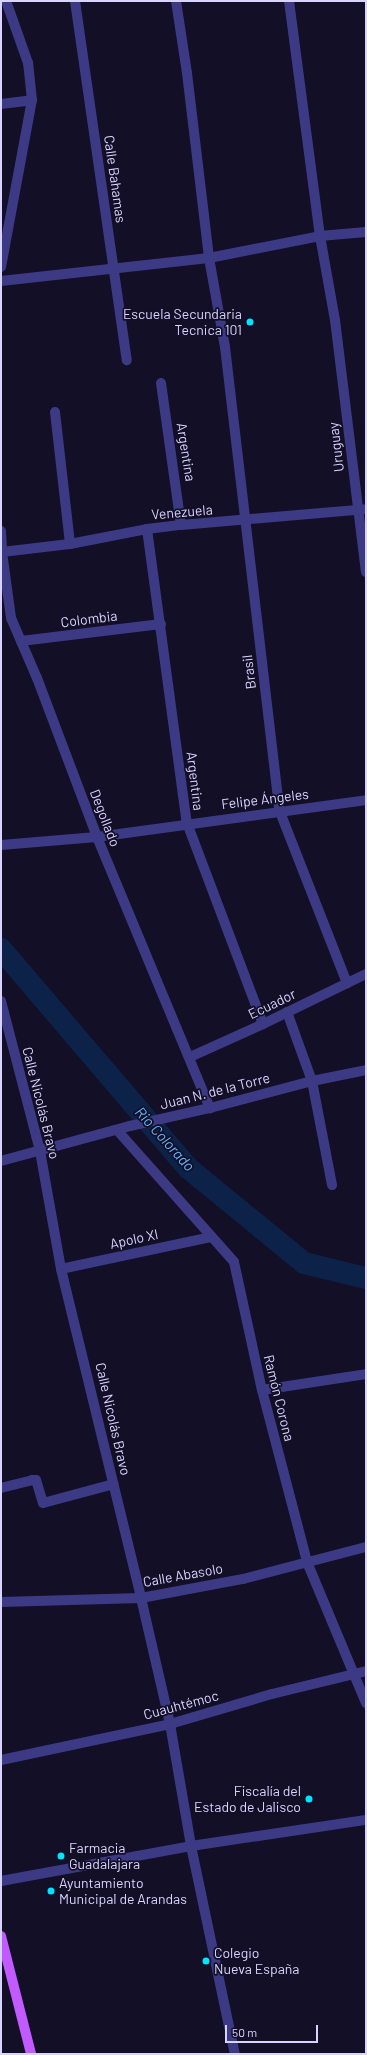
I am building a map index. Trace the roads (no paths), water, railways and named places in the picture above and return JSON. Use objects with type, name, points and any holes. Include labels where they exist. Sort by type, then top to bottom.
[{"type":"main road","points":[[1,1936],[32,2054]]},
{"type":"street","points":[[1,267],[32,100],[28,63],[6,1]]},
{"type":"street","name":"Calle Bahamas","points":[[76,1],[127,360]]},
{"type":"street","name":"Brasil","points":[[176,1],[187,73],[209,258],[225,347],[280,812],[347,983]]},
{"type":"street","name":"Uruguay","points":[[289,1],[320,236],[335,320],[362,510],[366,572]]},
{"type":"street","points":[[1,104],[32,100]]},
{"type":"street","points":[[1,281],[114,270],[209,258],[320,236],[366,232]]},
{"type":"street","name":"Argentina","points":[[161,383],[181,525]]},
{"type":"street","points":[[55,412],[70,544]]},
{"type":"street","name":"Venezuela","points":[[2,552],[70,544],[146,529],[362,510]]},
{"type":"street","name":"Argentina","points":[[146,529],[161,624],[187,823],[263,1024]]},
{"type":"street","name":"Degollado","points":[[1,531],[2,552],[11,618],[37,678],[97,836],[210,1108]]},
{"type":"street","name":"Colombia","points":[[21,641],[161,624]]},
{"type":"street","name":"Felipe Ángeles","points":[[1,845],[97,836],[366,800]]},
{"type":"street","name":"Ecuador","points":[[190,1057],[263,1024],[366,974]]},
{"type":"street","name":"Calle Nicolás Bravo","points":[[1,1001],[40,1151],[61,1269],[114,1484],[170,1724],[191,1846],[235,2054]]},
{"type":"street","points":[[287,1012],[312,1081],[332,1184]]},
{"type":"street","name":"Juan N. de la Torre","points":[[1,1161],[130,1126],[210,1108],[312,1081],[366,1070]]},
{"type":"street","name":"Ramón Corona","points":[[117,1130],[234,1262],[262,1390],[307,1562],[366,1703]]},
{"type":"street","name":"Apolo XI","points":[[61,1269],[212,1236]]},
{"type":"street","points":[[262,1390],[366,1374]]},
{"type":"street","points":[[1,1488],[36,1480],[43,1503],[114,1484]]},
{"type":"street","name":"Calle Abasolo","points":[[1,1602],[141,1598],[243,1579],[366,1547]]},
{"type":"street","name":"Cuauhtémoc","points":[[1,1760],[170,1724],[272,1694],[366,1671]]},
{"type":"street","points":[[1,1881],[191,1846],[366,1820]]},
{"type":"waterway","name":"Rio Colorado","points":[[1,949],[188,1168],[304,1263],[366,1278]]},
{"type":"place","name":"Escuela Secundaria Tecnica 101","points":[[250,322]]},
{"type":"place","name":"Fiscalía del Estado de Jalisco","points":[[309,1799]]},
{"type":"place","name":"Farmacia Guadalajara","points":[[61,1856]]},
{"type":"place","name":"Ayuntamiento Municipal de Arandas","points":[[51,1891]]},
{"type":"place","name":"Colegio Nueva España","points":[[206,1961]]}]
